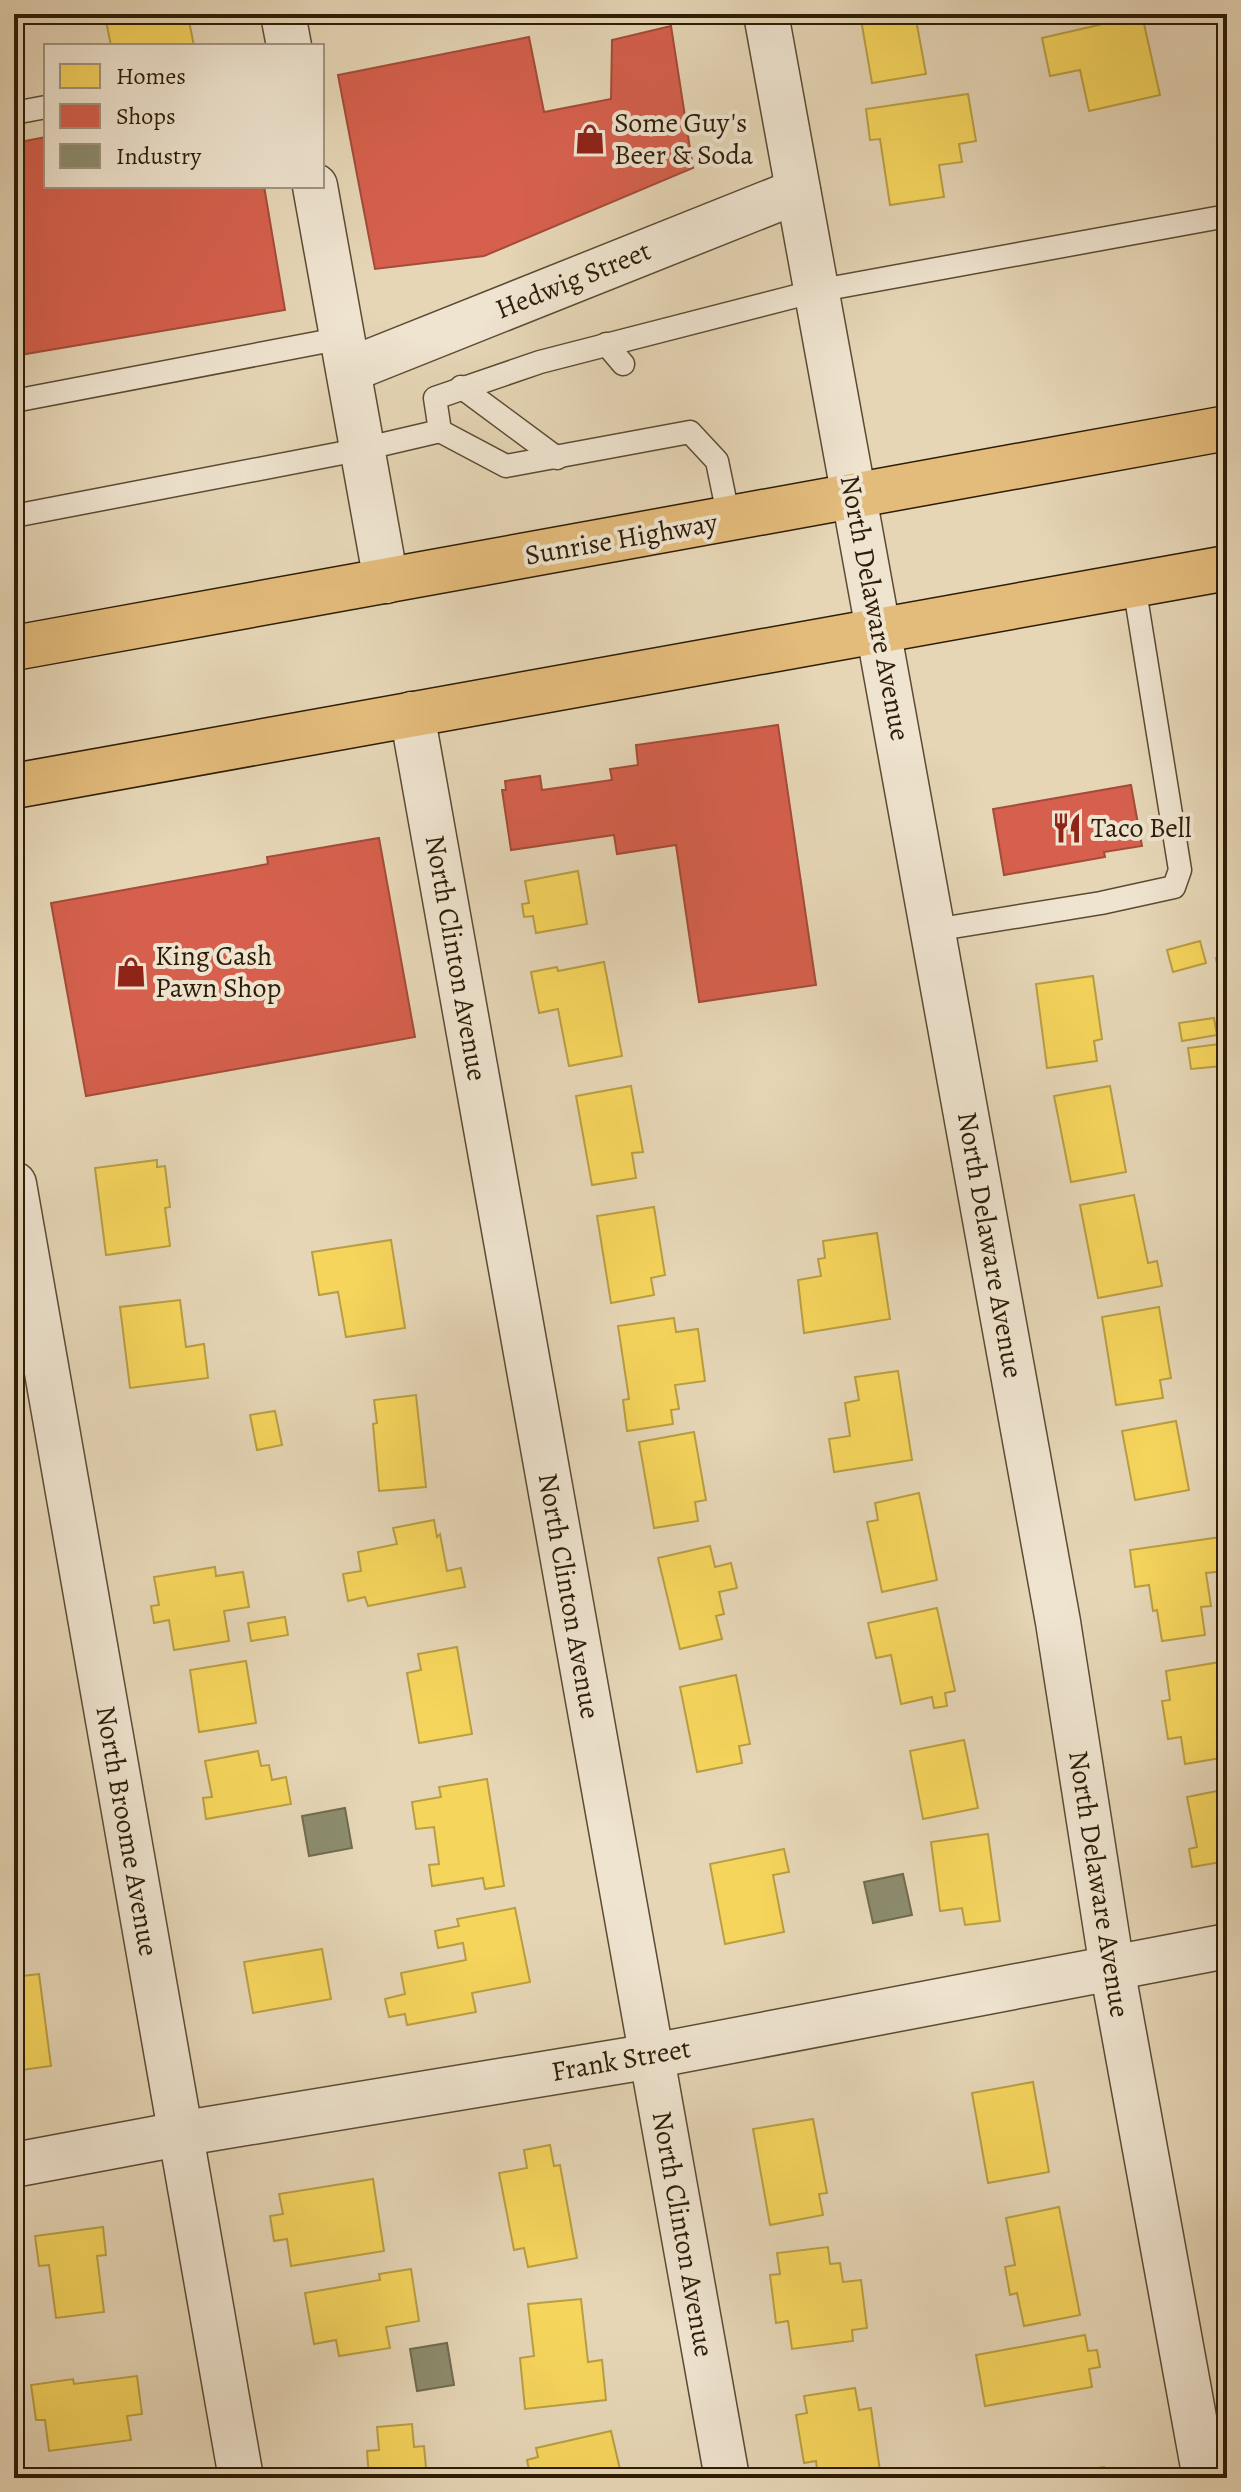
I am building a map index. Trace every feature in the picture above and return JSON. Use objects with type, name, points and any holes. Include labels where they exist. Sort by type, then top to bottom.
[{"type":"highway","name":"Sunrise Highway","points":[[14,648],[1227,428]]},
{"type":"highway","points":[[14,786],[1227,568]]},
{"type":"street","points":[[283,14],[289,44]]},
{"type":"street","name":"North Delaware Avenue","points":[[766,14],[1058,1622],[1112,1968],[1205,2478]]},
{"type":"street","points":[[315,188],[386,581]]},
{"type":"street","name":"Hedwig Street","points":[[346,354],[798,191]]},
{"type":"street","name":"North Clinton Avenue","points":[[412,714],[727,2478]]},
{"type":"street","name":"North Broome Avenue","points":[[14,1184],[18,1232],[241,2478]]},
{"type":"street","name":"Frank Street","points":[[14,2165],[179,2134],[652,2056],[1227,1946]]},
{"type":"lane","points":[[14,113],[44,107]]},
{"type":"lane","points":[[440,431],[435,398],[461,387],[545,368],[606,344],[816,291],[1227,216]]},
{"type":"lane","points":[[606,344],[623,364]]},
{"type":"lane","points":[[14,401],[346,354]]},
{"type":"lane","points":[[461,387],[557,458]]},
{"type":"lane","points":[[673,416],[717,461],[729,519]]},
{"type":"lane","points":[[14,516],[363,449],[440,431],[506,466],[690,432]]},
{"type":"lane","points":[[593,431],[607,449]]},
{"type":"lane","points":[[934,930],[1101,903],[1174,887],[1180,870],[1134,585]]},
{"type":"building: Homes","points":[[125,14],[180,14],[182,23],[189,21],[194,44],[111,44],[106,21],[126,17]]},
{"type":"building: Homes","points":[[380,14],[433,14],[381,21]]},
{"type":"building: Homes","points":[[860,14],[915,14],[926,74],[872,83]]},
{"type":"building: Homes","points":[[1142,15],[1160,95],[1089,111],[1080,70],[1050,76],[1042,38]]},
{"type":"building: Homes","points":[[968,94],[976,141],[959,144],[962,162],[939,165],[944,197],[890,205],[880,139],[870,140],[866,109]]},
{"type":"building: Homes","points":[[578,871],[587,924],[536,933],[533,916],[524,917],[522,904],[529,903],[525,881]]},
{"type":"building: Homes","points":[[1200,941],[1206,963],[1173,972],[1167,950]]},
{"type":"building: Homes","points":[[1227,956],[1227,1014],[1216,958]]},
{"type":"building: Homes","points":[[604,962],[622,1056],[569,1066],[558,1009],[539,1013],[531,972],[557,967],[558,971]]},
{"type":"building: Homes","points":[[1093,976],[1102,1039],[1094,1041],[1097,1061],[1047,1068],[1036,984]]},
{"type":"building: Homes","points":[[1214,1018],[1217,1035],[1182,1041],[1179,1023]]},
{"type":"building: Homes","points":[[1219,1044],[1222,1066],[1191,1069],[1188,1048]]},
{"type":"building: Homes","points":[[631,1086],[643,1152],[632,1153],[636,1178],[592,1185],[576,1096]]},
{"type":"building: Homes","points":[[1110,1086],[1126,1172],[1071,1182],[1054,1096]]},
{"type":"building: Homes","points":[[157,1160],[157,1167],[165,1166],[170,1207],[165,1208],[170,1246],[106,1255],[95,1168]]},
{"type":"building: Homes","points":[[1134,1195],[1148,1263],[1157,1261],[1162,1286],[1098,1298],[1080,1205]]},
{"type":"building: Homes","points":[[654,1207],[665,1275],[651,1278],[654,1295],[611,1303],[597,1216]]},
{"type":"building: Homes","points":[[877,1233],[890,1319],[804,1333],[798,1280],[821,1276],[818,1259],[825,1258],[823,1241]]},
{"type":"building: Homes","points":[[391,1240],[405,1328],[346,1337],[338,1292],[319,1295],[312,1252]]},
{"type":"building: Homes","points":[[180,1300],[186,1347],[204,1344],[208,1378],[130,1388],[120,1307]]},
{"type":"building: Homes","points":[[1159,1307],[1171,1378],[1160,1380],[1163,1398],[1116,1405],[1102,1317]]},
{"type":"building: Homes","points":[[674,1318],[676,1332],[698,1329],[705,1381],[675,1385],[679,1409],[671,1410],[673,1424],[627,1431],[623,1400],[629,1399],[618,1326]]},
{"type":"building: Homes","points":[[898,1371],[912,1460],[834,1472],[829,1439],[850,1436],[845,1403],[859,1400],[855,1377]]},
{"type":"building: Homes","points":[[416,1395],[426,1487],[379,1491],[374,1400]]},
{"type":"building: Homes","points":[[275,1411],[282,1445],[257,1450],[250,1415]]},
{"type":"building: Homes","points":[[1176,1421],[1189,1490],[1135,1500],[1122,1431]]},
{"type":"building: Homes","points":[[694,1432],[706,1500],[695,1502],[698,1521],[654,1528],[639,1442]]},
{"type":"building: Homes","points":[[919,1493],[937,1580],[882,1592],[867,1522],[878,1520],[875,1503]]},
{"type":"building: Homes","points":[[434,1520],[447,1571],[461,1568],[465,1587],[368,1606],[365,1597],[348,1601],[343,1574],[361,1571],[358,1552],[397,1544],[393,1528]]},
{"type":"building: Homes","points":[[1221,1537],[1226,1571],[1206,1573],[1211,1606],[1201,1607],[1205,1635],[1162,1641],[1149,1585],[1135,1587],[1130,1550]]},
{"type":"building: Homes","points":[[710,1546],[715,1567],[731,1563],[737,1588],[719,1592],[724,1614],[716,1616],[722,1639],[680,1649],[658,1558]]},
{"type":"building: Homes","points":[[215,1567],[216,1576],[243,1572],[249,1607],[224,1611],[229,1641],[174,1650],[169,1620],[154,1623],[151,1606],[159,1605],[154,1577]]},
{"type":"building: Homes","points":[[937,1608],[955,1691],[945,1693],[947,1706],[934,1708],[932,1697],[901,1704],[891,1655],[876,1658],[868,1623]]},
{"type":"building: Homes","points":[[285,1617],[288,1635],[251,1641],[248,1623]]},
{"type":"building: Homes","points":[[457,1647],[472,1734],[419,1743],[407,1673],[421,1670],[418,1654]]},
{"type":"building: Homes","points":[[246,1661],[256,1723],[199,1732],[190,1670]]},
{"type":"building: Homes","points":[[1226,1661],[1227,1757],[1185,1764],[1181,1737],[1168,1739],[1162,1701],[1170,1700],[1166,1671]]},
{"type":"building: Homes","points":[[736,1675],[750,1744],[739,1746],[742,1763],[697,1772],[680,1687]]},
{"type":"building: Homes","points":[[964,1740],[978,1808],[923,1819],[910,1751]]},
{"type":"building: Homes","points":[[258,1751],[261,1766],[269,1765],[272,1780],[286,1777],[291,1804],[206,1819],[203,1798],[212,1797],[205,1761]]},
{"type":"building: Homes","points":[[487,1779],[504,1886],[485,1889],[483,1878],[432,1886],[429,1865],[439,1864],[434,1827],[416,1829],[412,1802],[441,1797],[439,1787]]},
{"type":"building: Homes","points":[[1227,1789],[1227,1861],[1192,1867],[1189,1849],[1197,1847],[1187,1797]]},
{"type":"building: Homes","points":[[988,1834],[1000,1921],[965,1925],[962,1908],[940,1911],[931,1842]]},
{"type":"building: Homes","points":[[784,1849],[789,1872],[773,1875],[784,1932],[725,1944],[710,1864]]},
{"type":"building: Homes","points":[[14,1866],[22,1910],[14,1912]]},
{"type":"building: Homes","points":[[515,1908],[530,1982],[472,1993],[476,2012],[407,2025],[405,2014],[389,2017],[385,1999],[405,1994],[401,1973],[466,1960],[463,1943],[438,1948],[435,1931],[459,1926],[457,1919]]},
{"type":"building: Homes","points":[[322,1949],[331,1999],[253,2013],[244,1962]]},
{"type":"building: Homes","points":[[39,1974],[51,2066],[14,2071],[14,1977]]},
{"type":"building: Homes","points":[[1033,2082],[1049,2172],[988,2183],[972,2093]]},
{"type":"building: Homes","points":[[813,2119],[827,2193],[819,2194],[823,2215],[770,2225],[753,2129]]},
{"type":"building: Homes","points":[[550,2145],[554,2166],[560,2165],[577,2258],[528,2267],[524,2248],[514,2250],[499,2173],[527,2168],[524,2150]]},
{"type":"building: Homes","points":[[373,2179],[384,2251],[291,2266],[287,2239],[274,2241],[270,2216],[283,2214],[279,2194]]},
{"type":"building: Homes","points":[[1059,2207],[1080,2315],[1024,2326],[1017,2293],[1010,2295],[1005,2267],[1015,2265],[1006,2218]]},
{"type":"building: Homes","points":[[103,2227],[106,2255],[97,2256],[104,2312],[56,2318],[49,2265],[39,2266],[35,2236]]},
{"type":"building: Homes","points":[[828,2247],[830,2264],[840,2263],[843,2282],[861,2280],[867,2328],[852,2330],[853,2341],[792,2349],[788,2321],[776,2323],[770,2275],[780,2274],[777,2253]]},
{"type":"building: Homes","points":[[411,2269],[419,2321],[386,2327],[390,2348],[339,2356],[336,2340],[314,2344],[305,2293],[380,2280],[379,2274]]},
{"type":"building: Homes","points":[[581,2299],[588,2362],[602,2360],[606,2400],[525,2409],[520,2358],[534,2356],[528,2304]]},
{"type":"building: Homes","points":[[1085,2335],[1088,2351],[1097,2350],[1100,2367],[1089,2369],[1092,2387],[985,2406],[976,2355]]},
{"type":"building: Homes","points":[[137,2376],[142,2414],[127,2416],[131,2440],[49,2451],[45,2420],[36,2420],[31,2385],[73,2379],[74,2384]]},
{"type":"building: Homes","points":[[855,2388],[859,2410],[871,2408],[881,2478],[818,2478],[816,2461],[804,2463],[796,2415],[807,2413],[804,2396]]},
{"type":"building: Homes","points":[[412,2424],[414,2447],[424,2446],[427,2478],[369,2478],[367,2451],[379,2450],[377,2427]]},
{"type":"building: Homes","points":[[611,2431],[622,2478],[536,2478],[535,2474],[530,2475],[527,2460],[538,2457],[536,2448]]},
{"type":"building: Homes","points":[[1104,2467],[1106,2478],[1046,2478],[1046,2475]]},
{"type":"building: Shops","points":[[671,26],[693,168],[484,256],[375,269],[338,75],[529,37],[544,112],[611,99],[612,40]]},
{"type":"building: Shops","points":[[44,137],[44,188],[264,188],[285,310],[14,356],[14,143]]},
{"type":"building: Shops","points":[[778,725],[816,985],[699,1002],[676,845],[617,854],[614,835],[511,850],[502,790],[506,790],[505,781],[540,776],[542,790],[612,780],[610,769],[638,765],[636,745]]},
{"type":"building: Shops","points":[[1131,785],[1142,846],[1104,852],[1105,857],[1004,875],[993,809]]},
{"type":"building: Shops","points":[[379,838],[415,1037],[86,1096],[51,903],[268,864],[267,857]]},
{"type":"building: Industry","points":[[345,1808],[352,1848],[309,1856],[302,1816]]},
{"type":"building: Industry","points":[[903,1874],[912,1915],[873,1923],[864,1882]]},
{"type":"building: Industry","points":[[447,2343],[454,2385],[417,2391],[410,2349]]},
{"type":"place","name":"Some Guy's Beer & Soda","points":[[590,139]]},
{"type":"place","name":"Taco Bell","points":[[1067,828]]},
{"type":"place","name":"King Cash Pawn Shop","points":[[131,972]]}]
